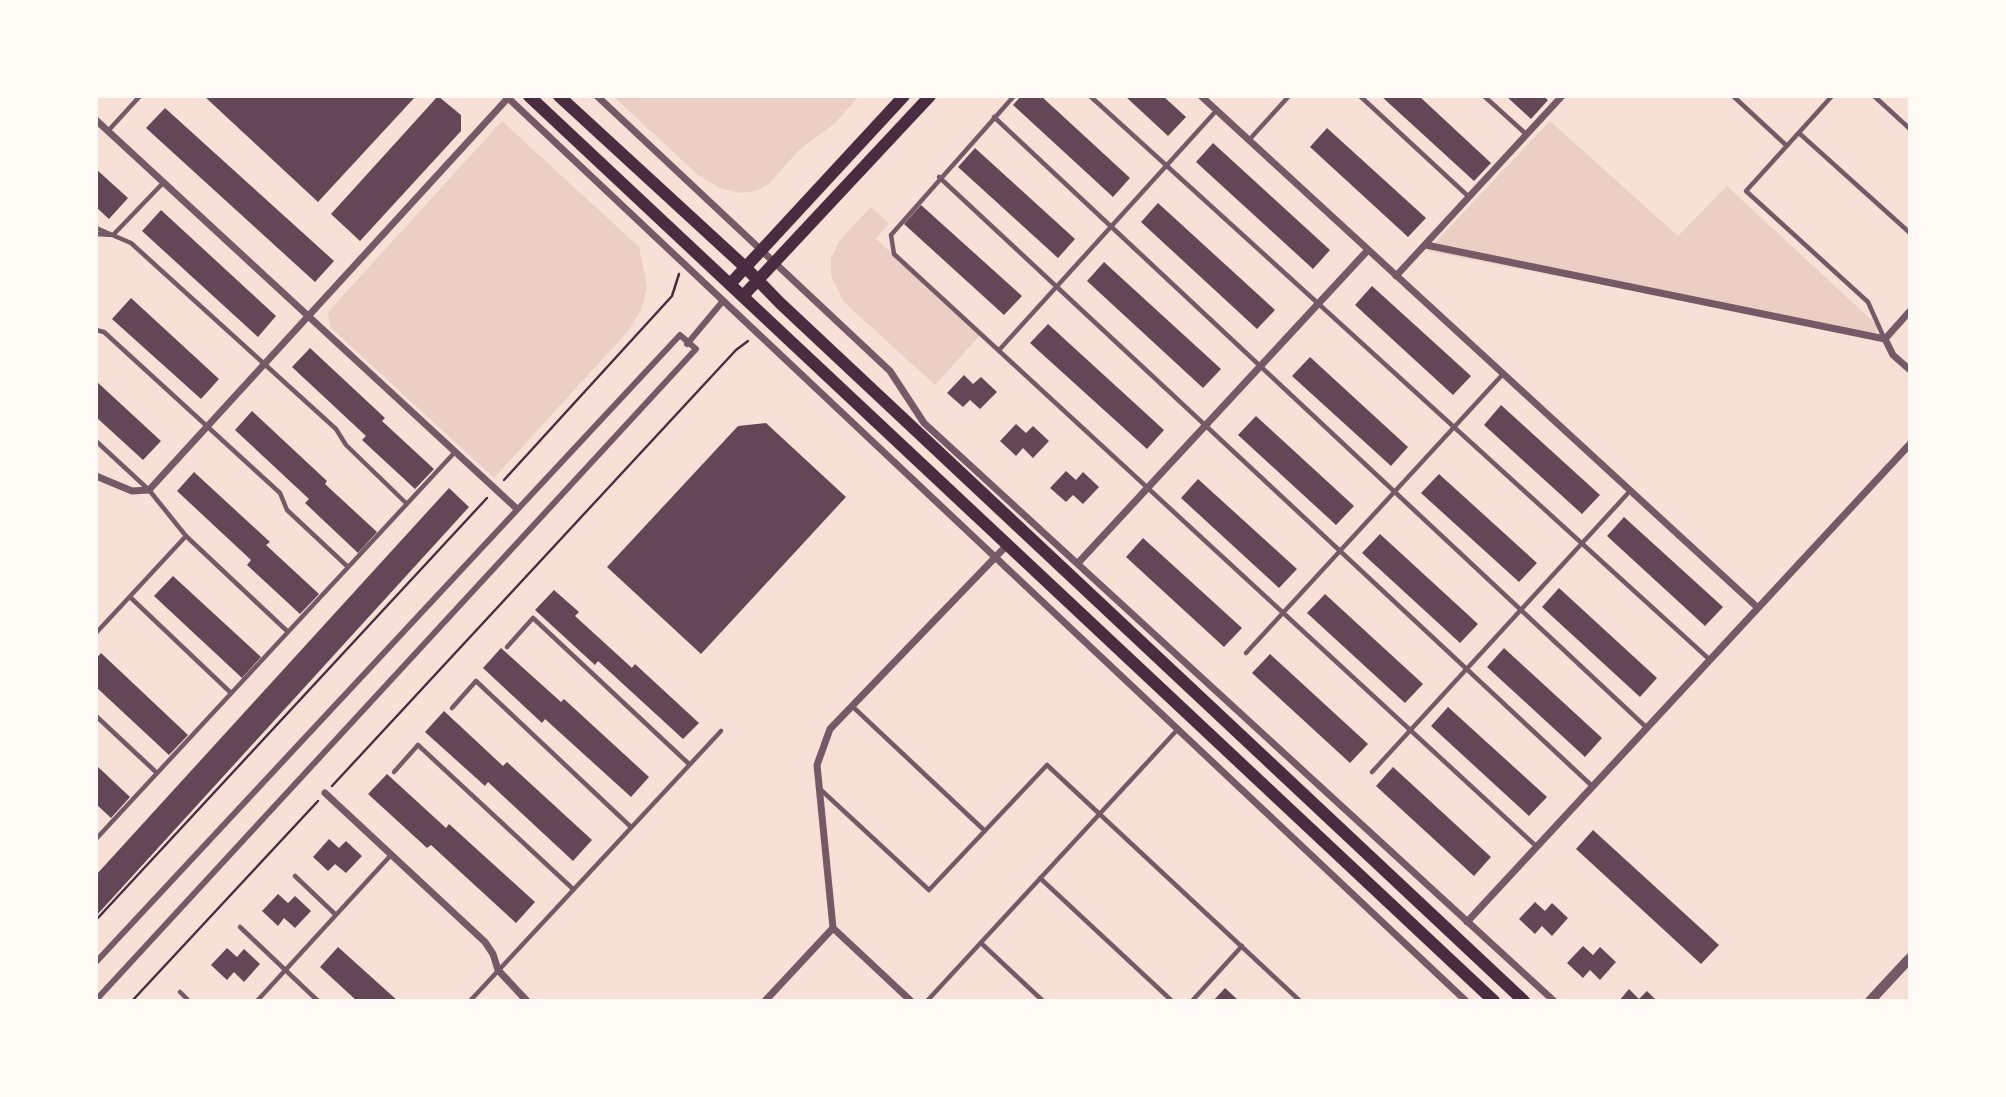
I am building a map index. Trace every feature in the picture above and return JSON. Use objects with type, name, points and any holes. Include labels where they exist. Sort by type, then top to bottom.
[{"type":"main road","points":[[529,96],[1494,1001]]},
{"type":"main road","points":[[559,96],[745,267],[1524,1001]]},
{"type":"main road","points":[[731,283],[904,96]]},
{"type":"main road","points":[[743,296],[930,96]]},
{"type":"street","points":[[597,96],[890,371],[924,423],[1554,1001]]},
{"type":"street","points":[[1201,96],[1757,607]]},
{"type":"street","points":[[1396,276],[1562,96]]},
{"type":"street","points":[[96,476],[132,491],[149,490],[507,97],[1466,1001]]},
{"type":"street","points":[[96,120],[516,508]]},
{"type":"street","points":[[1426,245],[1885,338]]},
{"type":"street","points":[[1078,563],[1368,250]]},
{"type":"street","points":[[687,344],[723,301]]},
{"type":"street","points":[[1885,338],[1910,311]]},
{"type":"street","points":[[96,962],[680,335],[687,344],[696,349],[96,1000]]},
{"type":"street","points":[[1885,338],[1893,355],[1910,370]]},
{"type":"street","points":[[1466,922],[1910,444]]},
{"type":"street","points":[[911,1001],[833,928],[817,765],[830,729],[1008,544]]},
{"type":"street","points":[[325,793],[485,942],[494,954],[498,970],[527,1001]]},
{"type":"street","points":[[765,1001],[833,928]]},
{"type":"street","points":[[1870,1001],[1910,958]]},
{"type":"lane","points":[[108,131],[140,96]]},
{"type":"lane","points":[[1014,96],[939,177],[891,235],[894,254],[1536,846]]},
{"type":"lane","points":[[1090,96],[1709,659]]},
{"type":"lane","points":[[1249,140],[1290,96]]},
{"type":"lane","points":[[1360,96],[1470,198]]},
{"type":"lane","points":[[1484,96],[1527,135]]},
{"type":"lane","points":[[1732,96],[1787,146]]},
{"type":"lane","points":[[1832,96],[1746,191],[1868,302],[1885,338]]},
{"type":"lane","points":[[1874,96],[1910,129]]},
{"type":"lane","points":[[1000,349],[1216,111]]},
{"type":"lane","points":[[994,117],[1646,727]]},
{"type":"lane","points":[[1799,133],[1910,233]]},
{"type":"lane","points":[[939,177],[1591,785]]},
{"type":"lane","points":[[96,234],[113,235],[164,182]]},
{"type":"lane","points":[[96,228],[131,243],[336,429],[346,445],[407,504]]},
{"type":"lane","points":[[96,330],[104,332],[280,493],[287,510],[348,567]]},
{"type":"lane","points":[[1246,653],[1503,374]]},
{"type":"lane","points":[[96,442],[149,490],[186,536],[288,632]]},
{"type":"lane","points":[[96,839],[455,452]]},
{"type":"lane","points":[[1372,772],[1630,491]]},
{"type":"lane","points":[[96,633],[186,536]]},
{"type":"lane","points":[[130,597],[231,693]]},
{"type":"lane","points":[[507,647],[533,618],[689,764]]},
{"type":"lane","points":[[452,708],[476,681],[631,827]]},
{"type":"lane","points":[[852,706],[985,831]]},
{"type":"lane","points":[[96,716],[157,773]]},
{"type":"lane","points":[[927,1001],[1178,729]]},
{"type":"lane","points":[[470,1001],[721,731]]},
{"type":"lane","points":[[394,772],[418,745],[573,890]]},
{"type":"lane","points":[[820,789],[929,890],[1046,765],[1300,1001]]},
{"type":"lane","points":[[257,1001],[391,855]]},
{"type":"lane","points":[[295,876],[336,915]]},
{"type":"lane","points":[[1040,878],[1172,1001]]},
{"type":"lane","points":[[240,927],[318,1001]]},
{"type":"lane","points":[[981,943],[1043,1001]]},
{"type":"lane","points":[[1192,1001],[1242,946]]},
{"type":"lane","points":[[180,992],[189,1001]]},
{"type":"path","points":[[96,920],[672,296],[679,279],[679,260]]},
{"type":"path","points":[[132,1001],[736,350],[761,336]]},
{"type":"shaded area","points":[[613,96],[859,96],[835,123],[798,151],[769,184],[755,191],[739,193],[720,188],[698,175]]},
{"type":"shaded area","points":[[502,121],[639,247],[647,286],[642,308],[629,330],[494,478],[330,327],[328,312]]},
{"type":"shaded area","points":[[1550,121],[1678,236],[1727,186],[1879,327],[1872,337],[1427,251]]},
{"type":"shaded area","points":[[871,207],[889,223],[876,239],[981,334],[935,385],[844,302],[831,276],[831,258],[840,240]]},
{"type":"building","points":[[204,96],[416,96],[318,202]]},
{"type":"building","points":[[438,96],[461,115],[461,131],[360,241],[331,214]]},
{"type":"building","points":[[1021,96],[1041,96],[1130,178],[1113,197],[1013,105]]},
{"type":"building","points":[[1125,96],[1163,96],[1186,117],[1168,136]]},
{"type":"building","points":[[1381,96],[1419,96],[1491,163],[1474,181]]},
{"type":"building","points":[[1506,96],[1543,96],[1548,100],[1531,119]]},
{"type":"building","points":[[165,108],[334,261],[315,282],[146,128]]},
{"type":"building","points":[[1327,128],[1426,218],[1408,237],[1310,147]]},
{"type":"building","points":[[1213,143],[1330,250],[1313,269],[1196,162]]},
{"type":"building","points":[[975,148],[1075,239],[1058,258],[958,167]]},
{"type":"building","points":[[96,169],[128,198],[109,219],[96,207]]},
{"type":"building","points":[[1158,203],[1275,310],[1257,329],[1141,222]]},
{"type":"building","points":[[921,205],[1022,296],[1004,315],[904,224]]},
{"type":"building","points":[[161,210],[276,316],[258,337],[142,231]]},
{"type":"building","points":[[1104,262],[1221,369],[1203,388],[1087,281]]},
{"type":"building","points":[[1372,286],[1471,376],[1453,395],[1355,305]]},
{"type":"building","points":[[131,298],[219,379],[201,399],[112,319]]},
{"type":"building","points":[[1048,324],[1164,430],[1147,449],[1030,343]]},
{"type":"building","points":[[310,348],[385,418],[382,421],[434,469],[415,489],[362,440],[366,436],[292,367]]},
{"type":"building","points":[[1310,357],[1408,447],[1391,466],[1292,376]]},
{"type":"building","points":[[964,375],[973,384],[981,377],[997,392],[980,409],[970,400],[963,407],[947,393]]},
{"type":"building","points":[[96,381],[161,441],[143,460],[96,417]]},
{"type":"building","points":[[1501,405],[1600,495],[1582,514],[1484,425]]},
{"type":"building","points":[[252,411],[377,532],[358,553],[305,503],[309,499],[235,430]]},
{"type":"building","points":[[1256,416],[1354,506],[1336,525],[1238,435]]},
{"type":"building","points":[[766,423],[846,497],[701,654],[607,567],[738,426]]},
{"type":"building","points":[[1016,424],[1026,433],[1033,426],[1049,441],[1033,458],[1023,448],[1016,456],[1000,441]]},
{"type":"building","points":[[1066,471],[1076,480],[1083,472],[1099,487],[1083,504],[1073,495],[1066,502],[1050,488]]},
{"type":"building","points":[[194,472],[270,542],[266,545],[319,594],[300,614],[247,565],[251,560],[177,491]]},
{"type":"building","points":[[1439,474],[1537,563],[1519,582],[1421,493]]},
{"type":"building","points":[[1198,479],[1297,569],[1279,588],[1181,498]]},
{"type":"building","points":[[449,488],[469,507],[96,916],[96,875]]},
{"type":"building","points":[[1624,517],[1723,607],[1705,626],[1607,536]]},
{"type":"building","points":[[1380,534],[1478,624],[1460,643],[1362,553]]},
{"type":"building","points":[[1143,538],[1242,628],[1224,647],[1126,557]]},
{"type":"building","points":[[173,576],[261,657],[242,678],[154,596]]},
{"type":"building","points":[[1559,588],[1657,678],[1640,697],[1542,607]]},
{"type":"building","points":[[554,590],[579,612],[575,616],[632,668],[635,664],[699,723],[683,739],[598,661],[595,665],[535,610]]},
{"type":"building","points":[[1325,594],[1423,684],[1405,703],[1307,613]]},
{"type":"building","points":[[501,648],[561,702],[564,699],[649,777],[631,797],[545,719],[542,723],[483,668]]},
{"type":"building","points":[[1504,648],[1602,738],[1585,757],[1487,667]]},
{"type":"building","points":[[101,653],[188,735],[169,755],[96,687],[96,659]]},
{"type":"building","points":[[1270,654],[1368,744],[1350,763],[1252,673]]},
{"type":"building","points":[[1448,707],[1547,797],[1529,816],[1431,726]]},
{"type":"building","points":[[444,711],[503,766],[507,762],[592,840],[573,861],[488,782],[485,786],[425,732]]},
{"type":"building","points":[[96,765],[130,797],[111,818],[96,804]]},
{"type":"building","points":[[1393,767],[1491,857],[1474,876],[1376,786]]},
{"type":"building","points":[[387,774],[446,828],[449,824],[535,902],[516,923],[431,845],[427,848],[368,794]]},
{"type":"building","points":[[1593,830],[1719,945],[1701,964],[1576,849]]},
{"type":"building","points":[[329,839],[339,848],[346,841],[362,856],[346,873],[335,864],[328,871],[313,857]]},
{"type":"building","points":[[278,894],[288,903],[295,896],[311,911],[295,928],[284,918],[278,926],[262,911]]},
{"type":"building","points":[[1535,902],[1545,911],[1552,903],[1568,918],[1552,936],[1542,926],[1535,934],[1519,919]]},
{"type":"building","points":[[1583,946],[1593,955],[1600,947],[1616,962],[1600,980],[1590,970],[1583,978],[1567,963]]},
{"type":"building","points":[[338,947],[398,1001],[357,1001],[320,967]]},
{"type":"building","points":[[227,948],[237,957],[244,949],[260,964],[244,982],[234,972],[227,980],[211,965]]},
{"type":"building","points":[[1225,988],[1239,1001],[1213,1001]]},
{"type":"building","points":[[1629,989],[1639,999],[1647,991],[1657,1001],[1619,1001]]}]
